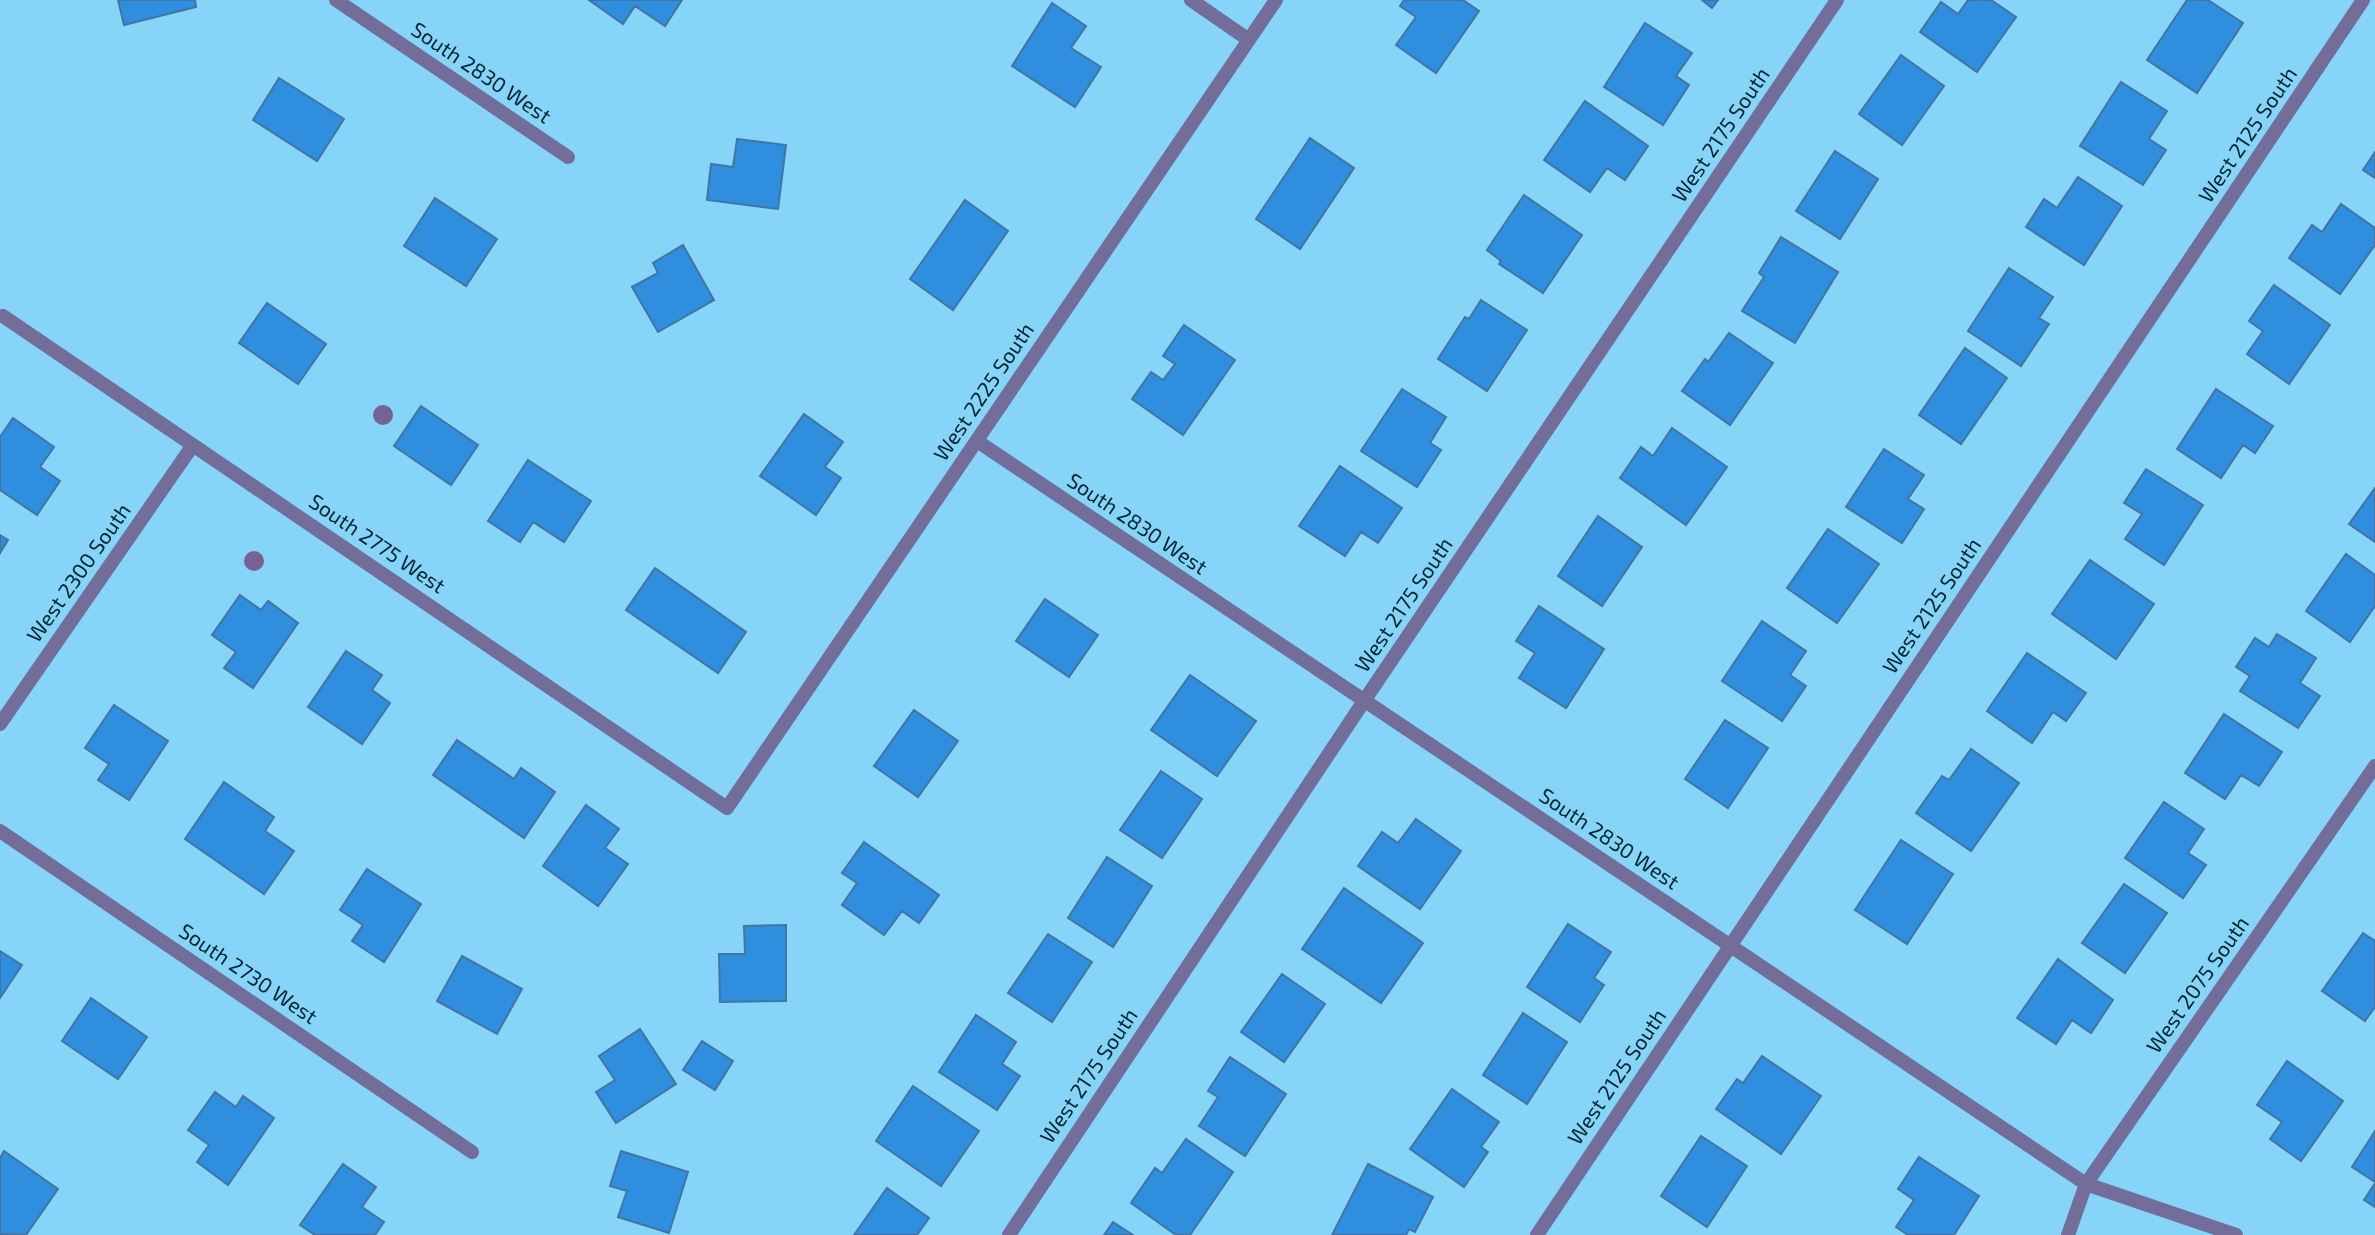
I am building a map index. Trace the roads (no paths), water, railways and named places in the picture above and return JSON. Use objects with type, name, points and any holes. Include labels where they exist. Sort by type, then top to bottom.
[{"type":"street","name":"South 2830 West","points":[[336,0],[568,157]]},
{"type":"street","points":[[1191,0],[1250,40]]},
{"type":"street","name":"West 2225 South","points":[[727,808],[1276,0]]},
{"type":"street","name":"West 2175 South","points":[[1009,1235],[1364,701],[1837,0]]},
{"type":"street","name":"West 2125 South","points":[[1537,1235],[2363,0]]},
{"type":"street","name":"South 2775 West","points":[[3,316],[727,808]]},
{"type":"street","name":"South 2830 West","points":[[977,441],[2087,1184],[2236,1235]]},
{"type":"street","name":"West 2300 South","points":[[0,724],[193,445]]},
{"type":"street","name":"West 2075 South","points":[[2068,1235],[2087,1184],[2375,766]]},
{"type":"street","name":"South 2730 West","points":[[0,831],[471,1152]]}]
